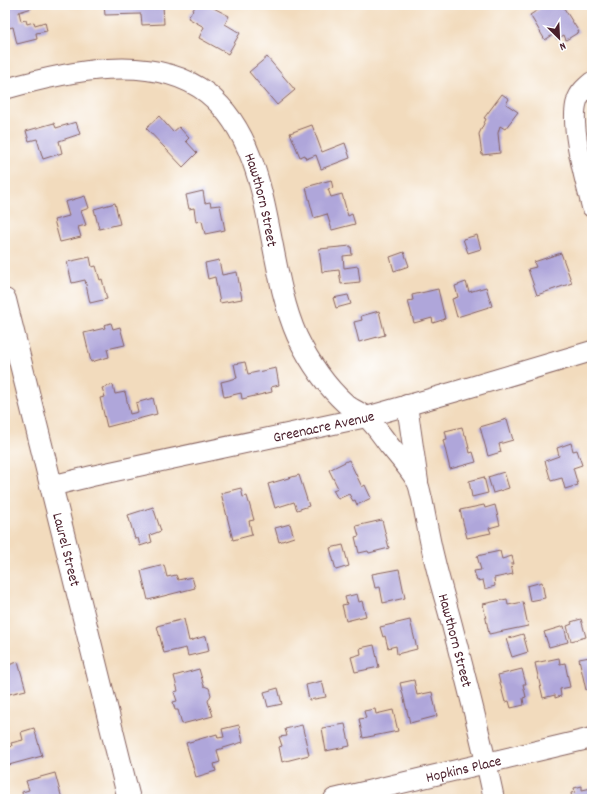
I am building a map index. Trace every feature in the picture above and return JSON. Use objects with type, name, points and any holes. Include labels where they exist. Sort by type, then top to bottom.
[{"type":"street","name":"Hawthorn Street","points":[[5,89],[52,77],[110,68],[159,72],[182,79],[194,84],[217,102],[235,125],[249,154],[257,177],[281,285],[298,338],[327,384],[350,407],[366,417],[418,482]]},
{"type":"street","points":[[592,82],[584,88],[577,99],[575,113],[579,148],[592,207]]},
{"type":"street","name":"Laurel Street","points":[[5,300],[129,799]]},
{"type":"street","name":"Greenacre Avenue","points":[[51,486],[366,417],[592,351]]},
{"type":"street","name":"Hawthorn Street","points":[[407,405],[418,482],[433,556],[487,763],[494,799]]},
{"type":"street","name":"Hopkins Place","points":[[334,799],[592,738]]},
{"type":"building","points":[[5,5],[31,5],[32,8],[19,12],[21,21],[26,20],[27,24],[34,22],[35,25],[45,22],[47,31],[36,33],[37,39],[17,44],[13,27],[5,29]]},
{"type":"building","points":[[104,5],[163,5],[164,24],[142,25],[141,14],[105,15]]},
{"type":"building","points":[[196,5],[208,5],[229,16],[225,24],[240,33],[228,54],[199,38],[204,27],[188,18]]},
{"type":"building","points":[[543,5],[562,5],[579,32],[566,40],[564,35],[557,39],[554,34],[545,40],[530,15],[544,6]]},
{"type":"building","points":[[267,57],[295,90],[277,105],[249,72]]},
{"type":"building","points":[[502,94],[509,99],[506,104],[518,112],[505,129],[500,126],[498,133],[500,153],[482,155],[479,134],[486,119],[484,118]]},
{"type":"building","points":[[159,116],[173,132],[179,127],[189,138],[186,141],[197,153],[183,167],[146,128]]},
{"type":"building","points":[[76,122],[80,134],[59,141],[62,153],[43,159],[37,139],[29,141],[26,131],[54,123],[56,128]]},
{"type":"building","points":[[312,125],[322,152],[345,143],[350,158],[321,169],[316,155],[306,159],[305,155],[300,157],[290,133]]},
{"type":"building","points":[[331,180],[333,188],[328,189],[331,197],[342,194],[348,216],[352,214],[355,224],[332,230],[327,214],[314,218],[306,187]]},
{"type":"building","points":[[203,191],[205,203],[210,202],[211,206],[220,205],[225,230],[205,234],[202,221],[196,222],[194,208],[189,209],[186,195]]},
{"type":"building","points":[[85,196],[89,208],[81,211],[86,225],[78,227],[81,237],[60,242],[54,220],[69,216],[65,202]]},
{"type":"building","points":[[115,203],[120,224],[99,229],[94,209]]},
{"type":"building","points":[[477,235],[481,249],[468,253],[463,239]]},
{"type":"building","points":[[351,246],[352,255],[343,256],[344,268],[358,266],[360,282],[341,284],[339,270],[322,272],[319,249]]},
{"type":"building","points":[[404,252],[409,266],[394,271],[390,257]]},
{"type":"building","points":[[561,253],[572,283],[537,295],[528,269],[536,267],[534,262]]},
{"type":"building","points":[[90,257],[92,267],[96,266],[100,280],[102,279],[107,299],[90,303],[85,280],[72,283],[67,262]]},
{"type":"building","points":[[219,260],[222,275],[237,272],[242,299],[220,303],[215,277],[208,279],[205,263]]},
{"type":"building","points":[[466,282],[469,292],[486,287],[492,306],[457,317],[452,299],[458,297],[455,286]]},
{"type":"building","points":[[438,289],[445,319],[433,323],[432,318],[414,323],[408,301],[413,300],[412,295]]},
{"type":"building","points":[[348,295],[351,304],[336,308],[333,298]]},
{"type":"building","points":[[379,311],[385,335],[359,342],[354,322],[362,320],[361,316]]},
{"type":"building","points":[[111,323],[113,329],[120,327],[125,345],[107,349],[109,357],[91,362],[84,333],[105,328],[104,325]]},
{"type":"building","points":[[245,362],[248,374],[276,368],[279,385],[271,387],[272,392],[242,399],[241,393],[224,397],[221,382],[237,378],[234,364]]},
{"type":"building","points":[[113,385],[115,394],[125,392],[130,414],[138,412],[136,403],[153,398],[157,414],[107,427],[100,398],[105,397],[102,388]]},
{"type":"building","points":[[507,419],[513,440],[499,444],[501,452],[488,456],[480,427]]},
{"type":"building","points":[[462,427],[464,435],[466,435],[470,453],[473,452],[476,462],[450,469],[443,440],[447,439],[445,431]]},
{"type":"building","points":[[571,443],[573,451],[577,450],[582,465],[573,468],[578,485],[565,489],[562,478],[551,481],[545,461],[559,456],[557,448]]},
{"type":"building","points":[[349,460],[362,487],[365,485],[371,498],[357,505],[355,500],[353,501],[349,494],[338,499],[333,490],[338,488],[329,470]]},
{"type":"building","points":[[504,472],[509,488],[493,493],[488,477]]},
{"type":"building","points":[[299,475],[309,506],[297,510],[294,502],[275,508],[268,484]]},
{"type":"building","points":[[484,477],[488,493],[472,497],[469,481]]},
{"type":"building","points":[[241,488],[243,497],[247,496],[254,520],[249,521],[252,535],[233,540],[221,493]]},
{"type":"building","points":[[484,505],[485,508],[495,505],[500,525],[489,528],[491,533],[467,538],[460,510]]},
{"type":"building","points":[[153,507],[161,531],[150,535],[152,542],[140,546],[138,538],[135,539],[128,515]]},
{"type":"building","points":[[382,520],[389,548],[369,553],[368,551],[359,553],[355,537],[359,536],[356,526]]},
{"type":"building","points":[[290,524],[294,537],[279,542],[275,528]]},
{"type":"building","points":[[343,545],[349,566],[336,570],[330,548]]},
{"type":"building","points":[[500,551],[502,559],[512,556],[514,564],[511,564],[513,574],[494,578],[495,586],[485,589],[483,580],[477,581],[474,571],[481,570],[477,556]]},
{"type":"building","points":[[164,565],[167,577],[176,575],[178,580],[192,577],[195,588],[148,600],[141,571]]},
{"type":"building","points":[[399,569],[405,598],[383,603],[380,587],[375,588],[372,574]]},
{"type":"building","points":[[542,582],[545,598],[530,601],[527,586]]},
{"type":"building","points":[[357,594],[359,602],[362,601],[366,616],[346,621],[342,605],[347,604],[345,597]]},
{"type":"building","points":[[507,599],[508,605],[523,602],[528,626],[489,634],[483,604]]},
{"type":"building","points":[[184,619],[189,641],[206,636],[209,651],[188,656],[186,648],[164,653],[157,626]]},
{"type":"building","points":[[581,619],[586,637],[571,641],[567,626],[572,624],[571,622]]},
{"type":"building","points":[[410,620],[417,649],[397,654],[396,646],[388,648],[385,636],[383,637],[380,627]]},
{"type":"building","points":[[564,626],[568,642],[549,647],[544,632]]},
{"type":"building","points":[[523,634],[528,652],[512,657],[506,639]]},
{"type":"building","points":[[374,645],[379,667],[355,672],[351,657],[361,654],[360,648]]},
{"type":"building","points":[[590,657],[592,661],[592,689],[586,690],[579,659]]},
{"type":"building","points":[[559,658],[560,664],[565,663],[570,687],[560,689],[561,696],[555,698],[555,695],[543,698],[535,663]]},
{"type":"building","points":[[18,662],[26,690],[5,695],[5,666]]},
{"type":"building","points":[[199,669],[204,686],[209,688],[211,695],[208,701],[213,716],[182,724],[178,710],[175,710],[173,702],[177,701],[174,692],[178,691],[174,676]]},
{"type":"building","points":[[522,669],[526,684],[523,684],[526,697],[523,698],[524,705],[511,708],[509,701],[505,702],[498,675]]},
{"type":"building","points":[[414,680],[417,695],[432,692],[437,716],[410,723],[400,683]]},
{"type":"building","points":[[322,681],[326,697],[309,700],[306,685]]},
{"type":"building","points":[[278,688],[282,704],[268,707],[264,692]]},
{"type":"building","points":[[375,709],[376,714],[393,710],[398,731],[363,738],[359,719],[366,718],[364,711]]},
{"type":"building","points":[[345,724],[350,746],[326,751],[322,728]]},
{"type":"building","points":[[239,725],[243,742],[217,750],[220,762],[214,764],[216,771],[196,777],[186,743],[217,734],[218,738],[224,737],[222,729]]},
{"type":"building","points":[[302,725],[309,755],[282,762],[279,747],[282,746],[279,737],[287,736],[285,729]]},
{"type":"building","points":[[34,728],[42,756],[5,766],[5,748],[12,746],[11,743],[23,740],[21,732]]},
{"type":"building","points":[[55,773],[62,799],[23,799],[22,792],[29,790],[26,781]]},
{"type":"building","points":[[582,786],[582,790],[592,788],[592,799],[572,799],[571,793],[575,792],[574,788]]}]
